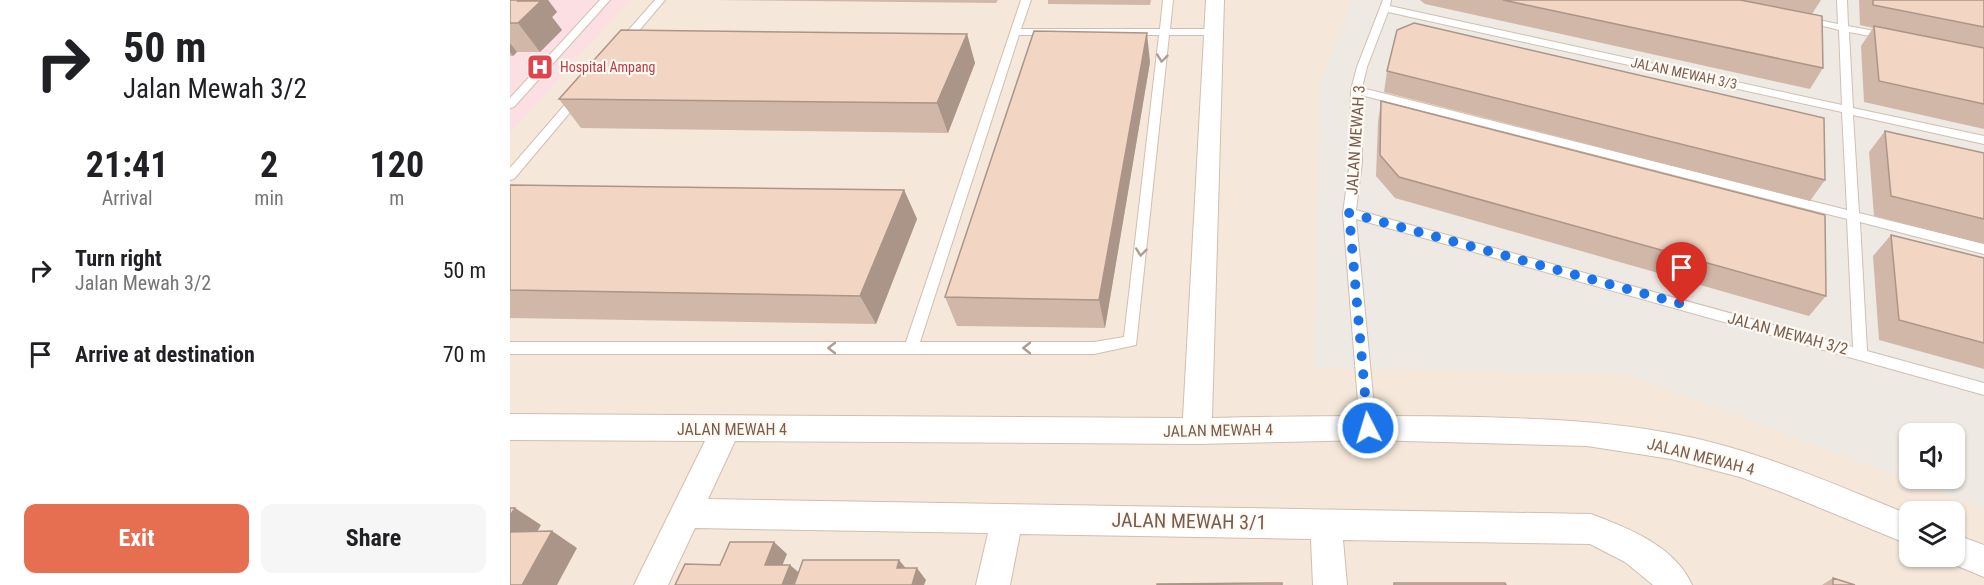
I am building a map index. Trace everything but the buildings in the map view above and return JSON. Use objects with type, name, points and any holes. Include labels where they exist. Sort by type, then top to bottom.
[{"type":"street","points":[[1197,431],[1215,0]]},
{"type":"street","name":"JALAN MEWAH 4","points":[[510,427],[1197,431],[1368,428],[1587,433],[1671,446],[1740,464],[1899,526]]},
{"type":"street","points":[[651,585],[726,429]]},
{"type":"street","name":"JALAN MEWAH 3/1","points":[[686,513],[1591,529],[1635,548],[1675,585]]},
{"type":"street","points":[[993,585],[1007,518]]},
{"type":"street","points":[[1326,523],[1330,585]]},
{"type":"street","points":[[1965,553],[1984,561]]},
{"type":"lane","points":[[510,105],[605,0]]},
{"type":"lane","points":[[612,56],[660,0]]},
{"type":"lane","points":[[910,348],[1026,0]]},
{"type":"lane","points":[[510,348],[1094,348],[1131,341],[1168,0]]},
{"type":"lane","points":[[1842,0],[1860,353]]},
{"type":"lane","name":"JALAN MEWAH 3","points":[[1368,428],[1349,213],[1356,162],[1356,90],[1362,67],[1386,4]]},
{"type":"lane","name":"JALAN MEWAH 3/3","points":[[1386,4],[1984,140]]},
{"type":"lane","points":[[1797,18],[1902,39]]},
{"type":"lane","points":[[1015,32],[1213,32]]},
{"type":"lane","points":[[510,176],[590,83]]},
{"type":"lane","points":[[1356,90],[1984,249]]},
{"type":"lane","name":"JALAN MEWAH 3/2","points":[[1349,213],[1984,389]]},
{"type":"shaded area","points":[[510,0],[1984,0],[1984,585],[510,585]]},
{"type":"shaded area","name":"Hospital Ampang","points":[[510,0],[630,0],[510,133]]},
{"type":"shaded area","points":[[1352,0],[1984,0],[1984,509],[1931,489],[1965,489],[1965,423],[1899,423],[1899,477],[1624,373],[1314,368],[1320,85]]},
{"type":"place","name":"Hospital Ampang","points":[[540,67]]},
{"type":"route","points":[[1368,428],[1349,213],[1682,304]]}]
